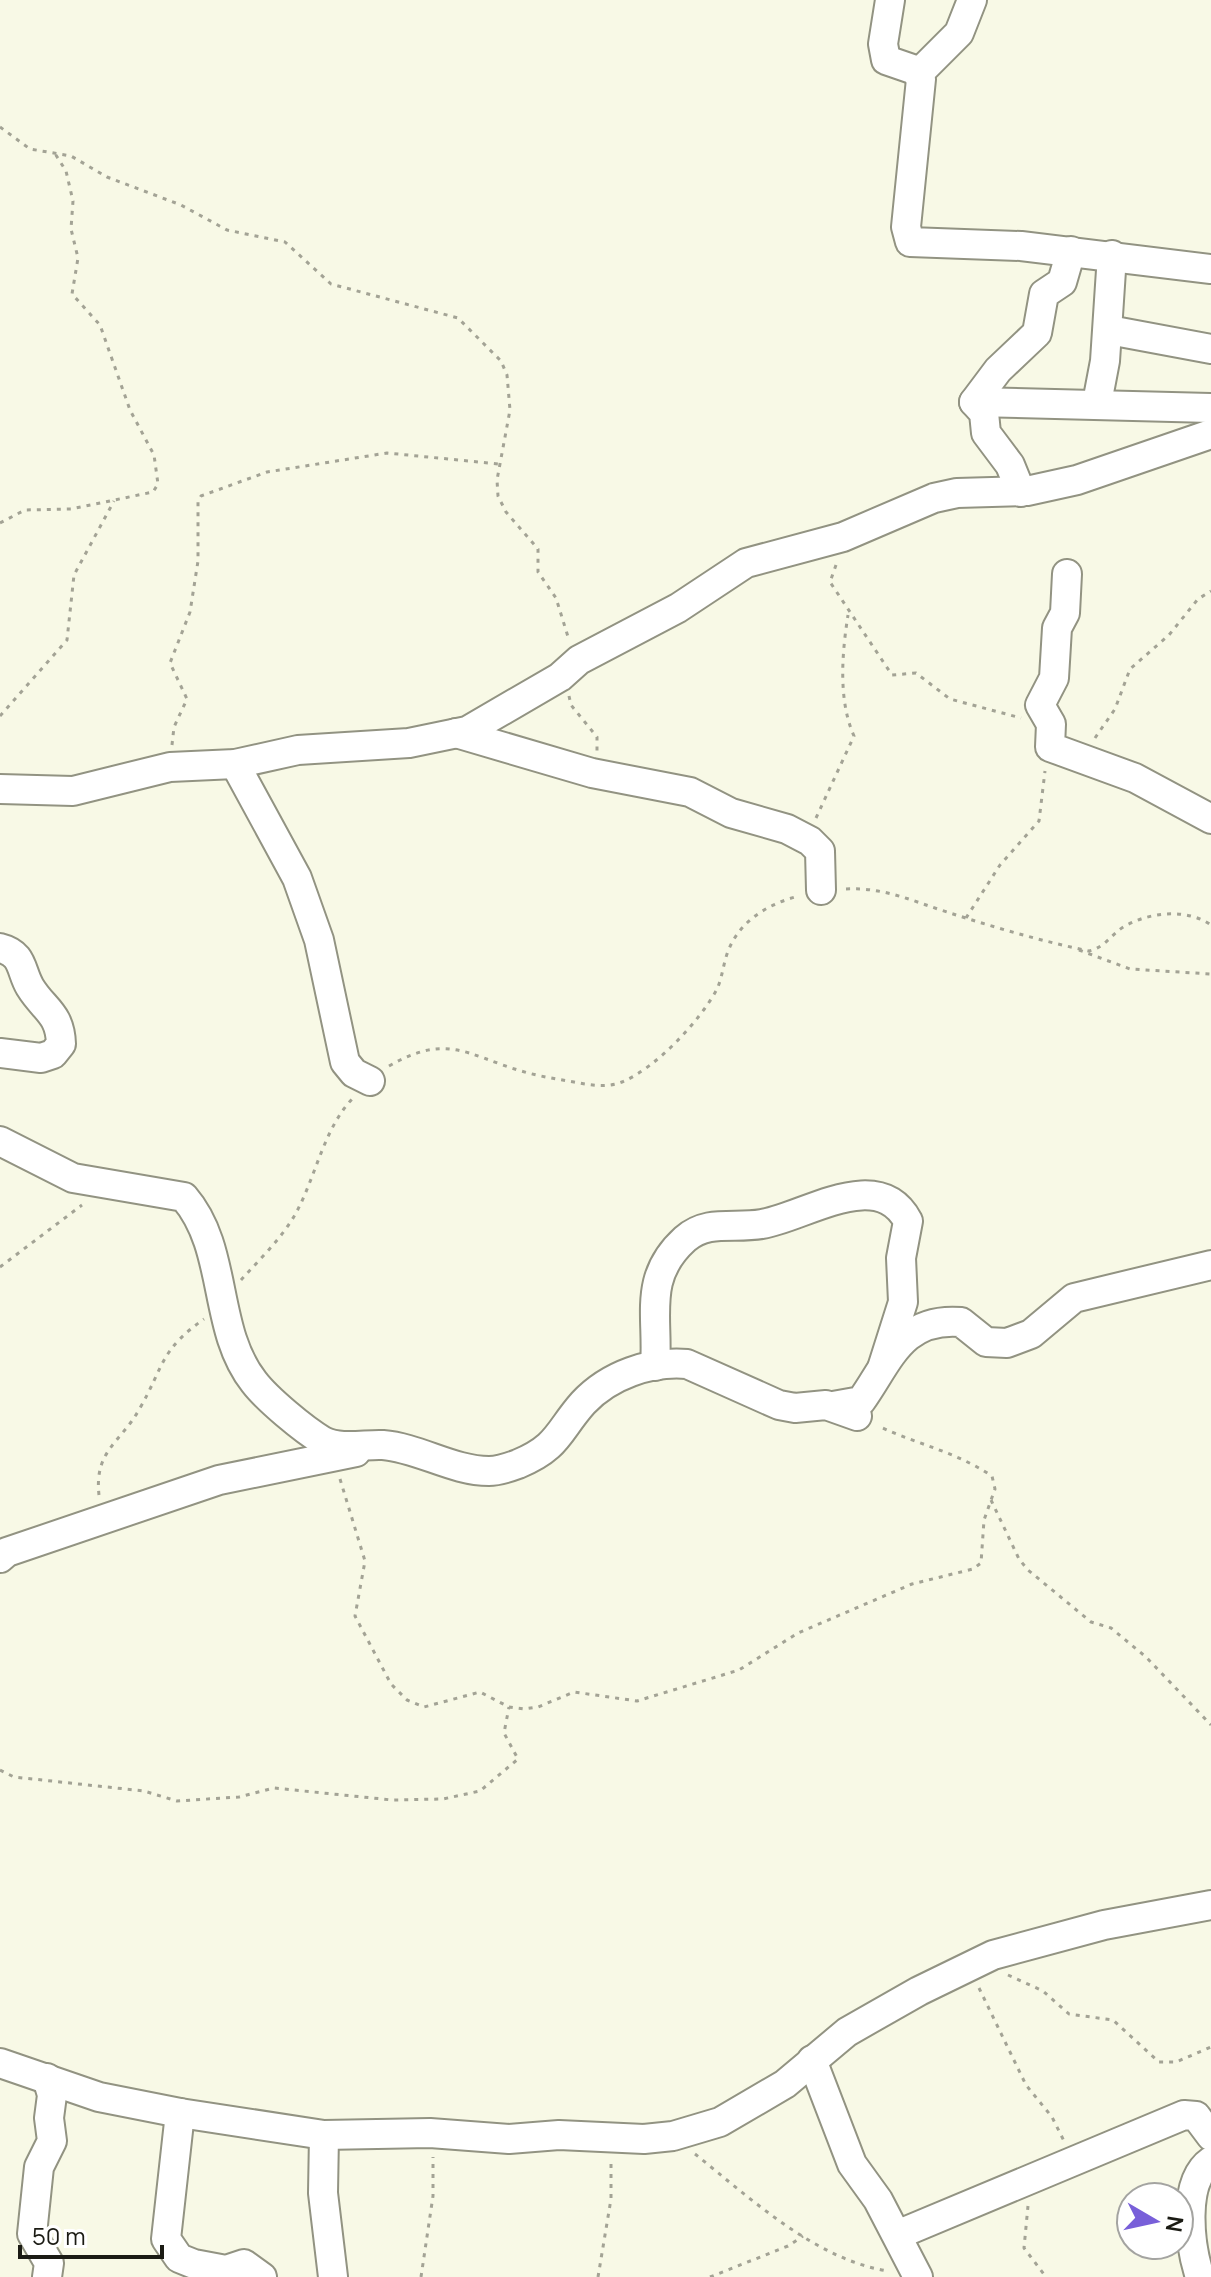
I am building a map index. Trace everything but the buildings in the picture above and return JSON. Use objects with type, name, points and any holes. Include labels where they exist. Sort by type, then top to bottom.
[{"type":"street","points":[[890,0],[883,44],[886,60],[918,74]]},
{"type":"street","points":[[972,0],[959,33],[918,74],[920,109],[908,196],[908,240],[1071,251],[1211,269]]},
{"type":"street","points":[[974,402],[998,370],[1037,333],[1044,294],[1062,282],[1071,251]]},
{"type":"street","points":[[1097,403],[1109,330],[1112,255]]},
{"type":"street","points":[[1109,330],[1211,349]]},
{"type":"street","points":[[974,402],[1211,408]]},
{"type":"street","points":[[974,402],[984,413],[984,429],[1010,465],[1021,492]]},
{"type":"street","points":[[0,789],[73,791],[141,772],[235,764],[298,750],[409,743],[456,733],[513,705],[573,664],[649,626],[746,563],[824,543],[877,524],[934,498],[957,493],[1021,492],[1077,480],[1211,434]]},
{"type":"street","points":[[1067,574],[1065,613],[1057,628],[1054,678],[1040,705],[1051,736],[1211,819]]},
{"type":"street","points":[[456,733],[592,773],[690,792],[731,813],[787,829],[820,851],[821,890]]},
{"type":"street","points":[[235,764],[297,878],[319,940],[345,1062],[354,1073],[370,1081]]},
{"type":"street","points":[[0,948],[14,953],[22,962],[30,986],[56,1017],[61,1044],[53,1054],[41,1058],[0,1053]]},
{"type":"street","points":[[0,1141],[73,1178],[184,1197],[207,1240],[235,1353],[255,1384],[329,1443],[384,1445],[478,1469],[507,1468],[553,1445],[581,1406],[604,1384],[655,1366],[687,1364],[785,1407],[845,1411],[861,1401],[899,1341],[926,1328],[961,1322],[986,1342],[1007,1343],[1031,1334],[1074,1298],[1211,1265]]},
{"type":"street","points":[[655,1366],[653,1298],[657,1283],[683,1240],[700,1228],[764,1224],[840,1199],[872,1196],[895,1204],[908,1221],[901,1258],[903,1302],[883,1365]]},
{"type":"street","points":[[0,1558],[7,1552],[219,1480],[384,1445]]},
{"type":"street","points":[[0,2063],[99,2097],[324,2135],[430,2133],[509,2139],[559,2135],[609,2138],[673,2136],[720,2122],[785,2084],[847,2032],[975,1964],[1104,1925],[1211,1905]]},
{"type":"street","points":[[812,2060],[832,2104],[843,2144],[897,2235],[917,2276]]},
{"type":"street","points":[[47,2078],[52,2095],[49,2118],[52,2141],[39,2167],[32,2234],[49,2263],[47,2277]]},
{"type":"street","points":[[180,2113],[165,2229],[178,2268],[215,2269],[244,2264],[262,2277]]},
{"type":"street","points":[[897,2235],[1184,2115],[1196,2116],[1211,2136]]},
{"type":"street","points":[[324,2135],[323,2193],[333,2277]]},
{"type":"street","points":[[1200,2277],[1193,2255],[1194,2192],[1197,2180],[1211,2161]]},
{"type":"path","points":[[0,127],[30,149],[71,156],[107,177],[181,205],[227,230],[285,242],[331,284],[458,318],[501,361],[510,386],[510,410],[499,464],[498,496],[506,512],[538,549],[538,572],[556,598],[573,664],[571,705],[599,741],[592,773]]},
{"type":"path","points":[[0,523],[25,510],[71,509],[153,492],[158,472],[154,455],[121,387],[105,336],[92,314],[72,294],[78,258],[71,229],[73,201],[66,171],[54,152]]},
{"type":"path","points":[[175,767],[173,733],[187,699],[170,663],[190,612],[198,561],[200,497],[237,480],[267,472],[387,453],[499,464]]},
{"type":"path","points":[[0,716],[67,640],[74,575],[114,501]]},
{"type":"path","points":[[824,543],[837,557],[829,580],[848,614],[892,675],[916,673],[950,699],[1051,736],[1039,821],[1000,865],[966,918]]},
{"type":"path","points":[[1112,770],[1097,755],[1095,741],[1100,727],[1115,709],[1130,669],[1169,635],[1198,599],[1211,591]]},
{"type":"path","points":[[805,839],[854,736],[846,715],[844,693],[843,644],[848,614]]},
{"type":"path","points":[[92,1524],[99,1504],[99,1466],[105,1453],[140,1407],[170,1346],[224,1305],[295,1216],[344,1107],[390,1066],[433,1047],[459,1047],[520,1071],[553,1079],[606,1086],[624,1081],[676,1043],[702,1015],[719,986],[735,935],[750,920],[772,904],[821,890],[878,890],[909,896],[966,918],[1089,951],[1100,948],[1123,926],[1157,915],[1185,914],[1200,917],[1211,925]]},
{"type":"path","points":[[1071,947],[1130,969],[1211,974]]},
{"type":"path","points":[[0,1267],[108,1186]]},
{"type":"path","points":[[338,1457],[341,1489],[365,1561],[355,1616],[391,1684],[407,1700],[424,1707],[480,1692],[509,1707],[538,1707],[574,1692],[637,1701],[739,1670],[822,1622],[912,1584],[977,1567],[984,1557],[984,1520],[996,1481],[960,1456],[910,1441],[845,1411]]},
{"type":"path","points":[[991,1500],[1019,1559],[1028,1570],[1087,1619],[1111,1628],[1146,1657],[1211,1725]]},
{"type":"path","points":[[0,1770],[14,1777],[144,1791],[177,1801],[239,1797],[274,1788],[392,1800],[443,1799],[480,1791],[518,1759],[504,1733],[509,1707]]},
{"type":"path","points":[[1077,2162],[1057,2125],[1026,2085],[981,1990],[975,1964],[1002,1972],[1043,1991],[1069,2014],[1113,2020],[1159,2062],[1176,2062],[1211,2047]]},
{"type":"path","points":[[421,2277],[435,2171],[430,2133]]},
{"type":"path","points":[[673,2136],[761,2209],[803,2236],[884,2271],[917,2276]]},
{"type":"path","points":[[598,2277],[611,2199],[609,2138]]},
{"type":"path","points":[[1035,2179],[1024,2248],[1046,2277]]},
{"type":"path","points":[[710,2277],[788,2246],[803,2236]]}]
